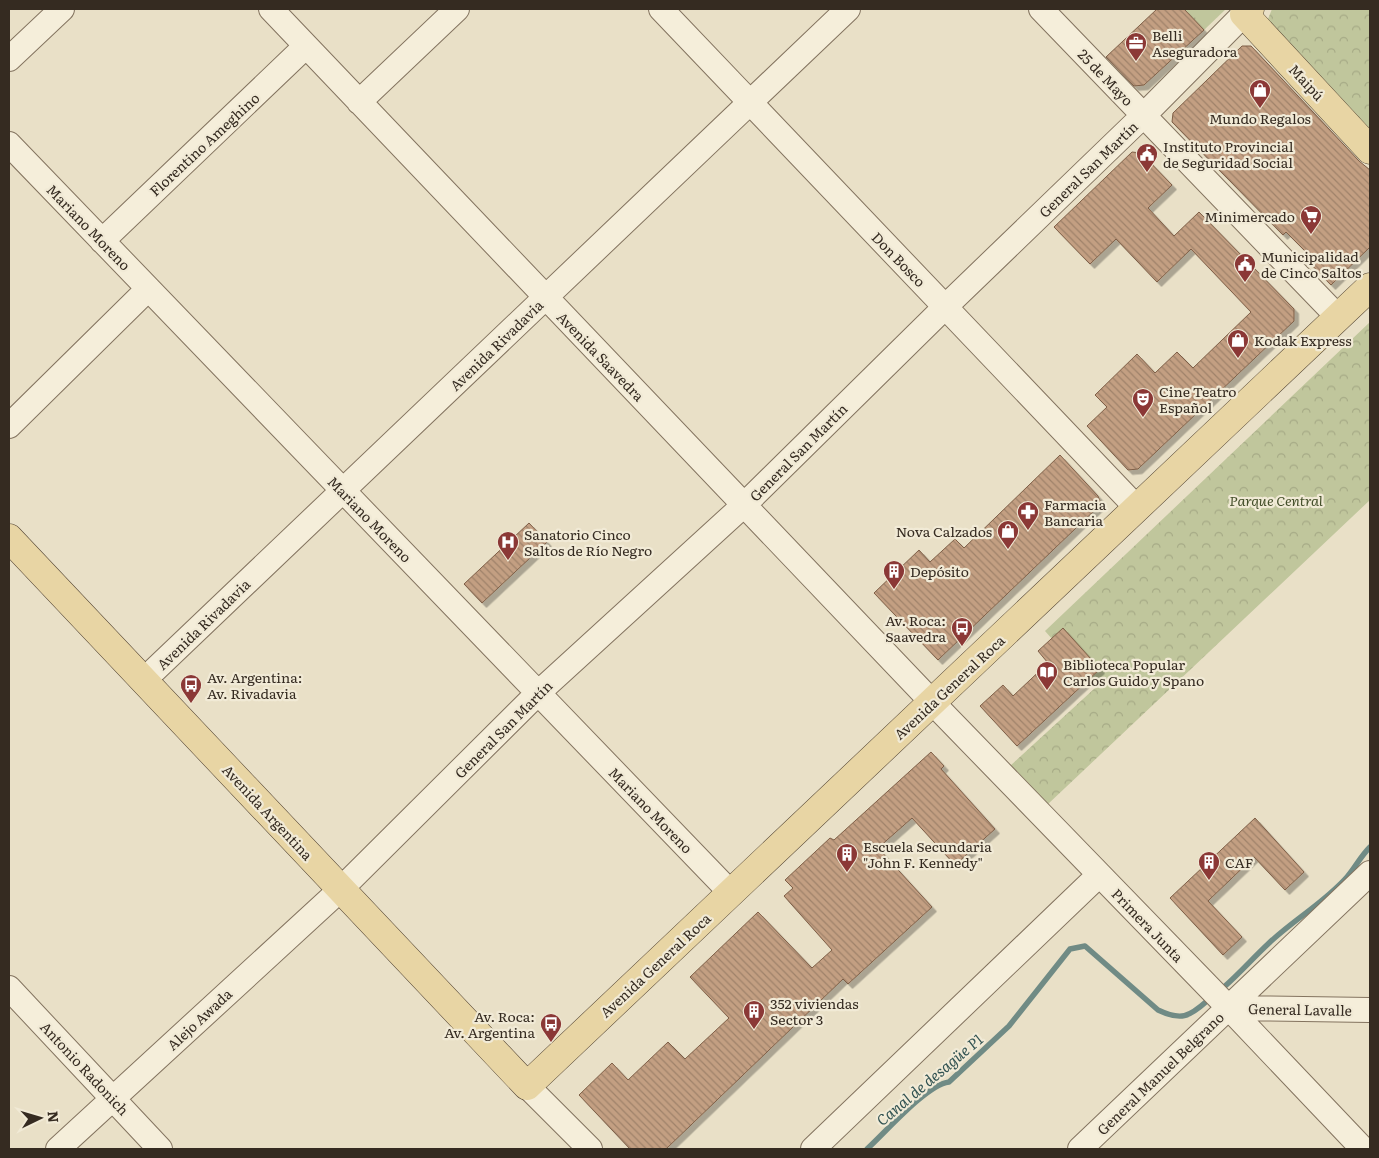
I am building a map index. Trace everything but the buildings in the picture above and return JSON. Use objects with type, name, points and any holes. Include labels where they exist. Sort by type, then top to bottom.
[{"type":"main road","name":"Maipú","points":[[1247,12],[1370,150]]},
{"type":"main road","name":"Avenida General Roca","points":[[527,1086],[1370,287]]},
{"type":"main road","name":"Avenida Argentina","points":[[9,538],[527,1086]]},
{"type":"street","points":[[9,59],[62,9]]},
{"type":"street","name":"Avenida Saavedra","points":[[271,9],[932,702]]},
{"type":"street","points":[[359,102],[457,9]]},
{"type":"street","name":"Don Bosco","points":[[661,9],[1137,508]]},
{"type":"street","name":"Avenida Rivadavia","points":[[143,680],[848,9]]},
{"type":"street","name":"25 de Mayo","points":[[1041,9],[1338,317]]},
{"type":"street","name":"General San Martín","points":[[341,890],[538,693],[744,505],[1247,12]]},
{"type":"street","name":"Florentino Ameghino","points":[[102,241],[306,46]]},
{"type":"street","name":"Mariano Moreno","points":[[9,144],[731,893]]},
{"type":"street","points":[[9,426],[148,289]]},
{"type":"street","name":"Primera Junta","points":[[932,702],[1363,1149]]},
{"type":"street","name":"General Manuel Belgrano","points":[[1080,1149],[1370,873]]},
{"type":"street","points":[[813,1149],[1100,875]]},
{"type":"street","name":"Alejo Awada","points":[[58,1149],[341,890]]},
{"type":"street","name":"Antonio Radonich","points":[[9,988],[160,1149]]},
{"type":"street","name":"General Lavalle","points":[[1229,1008],[1370,1010]]},
{"type":"street","points":[[527,1086],[590,1149]]},
{"type":"green space","points":[[1184,9],[1226,9],[1204,30]]},
{"type":"green space","points":[[1272,9],[1370,9],[1370,131],[1269,25],[1268,19]]},
{"type":"green space","name":"Parque Central","points":[[1370,322],[1370,500],[1047,805],[1010,766],[1095,688],[1045,631]]},
{"type":"waterway","name":"Canal de desagüe P1","points":[[1224,987],[1262,949],[1338,886],[1350,874],[1370,847]]},
{"type":"waterway","name":"Canal de desagüe P1","points":[[867,1149],[906,1110],[929,1091],[949,1082],[1009,1026],[1070,949],[1085,946],[1158,1010],[1184,1016],[1195,1011],[1207,1001]]},
{"type":"place","name":"Belli Aseguradora","points":[[1136,62]]},
{"type":"place","name":"Mundo Regalos","points":[[1260,109]]},
{"type":"place","name":"Instituto Provincial de Seguridad Social","points":[[1147,173]]},
{"type":"place","name":"Minimercado","points":[[1311,235]]},
{"type":"place","name":"Municipalidad de Cinco Saltos","points":[[1245,283]]},
{"type":"place","name":"Kodak Express","points":[[1238,359]]},
{"type":"place","name":"Cine Teatro Español","points":[[1143,418]]},
{"type":"place","name":"Farmacia Bancaria","points":[[1028,531]]},
{"type":"place","name":"Nova Calzados","points":[[1008,550]]},
{"type":"place","name":"Sanatorio Cinco Saltos de Río Negro","points":[[508,561]]},
{"type":"place","name":"Depósito","points":[[894,590]]},
{"type":"place","name":"Av. Roca: Saavedra","points":[[962,647]]},
{"type":"place","name":"Biblioteca Popular Carlos Guido y Spano","points":[[1047,691]]},
{"type":"place","name":"Av. Argentina: Av. Rivadavia","points":[[191,704]]},
{"type":"place","name":"Escuela Secundaria \"John F. Kennedy\"","points":[[847,873]]},
{"type":"place","name":"CAF","points":[[1209,881]]},
{"type":"place","name":"352 viviendas Sector 3","points":[[754,1030]]},
{"type":"place","name":"Av. Roca: Av. Argentina","points":[[551,1043]]}]
